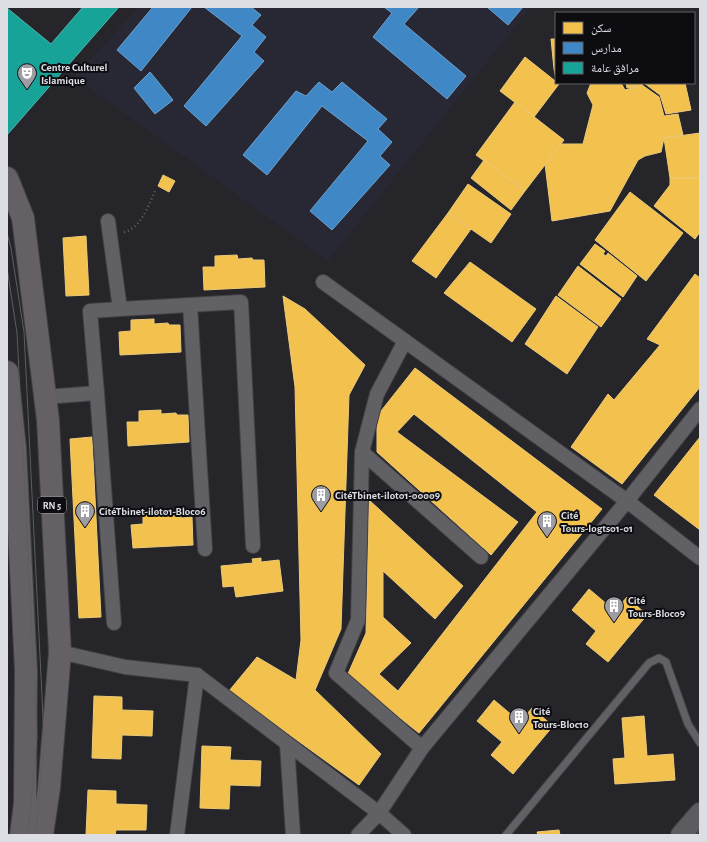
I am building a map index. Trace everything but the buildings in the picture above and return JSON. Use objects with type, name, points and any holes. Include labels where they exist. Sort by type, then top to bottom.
[{"type":"main road","name":"RN 5","points":[[7,178],[23,218],[48,420],[60,652],[49,788],[42,835]]},
{"type":"main road","points":[[7,372],[15,448],[26,671],[25,803],[21,835]]},
{"type":"main road","points":[[681,835],[700,812]]},
{"type":"street","points":[[109,228],[120,309]]},
{"type":"street","points":[[323,282],[626,501],[700,558]]},
{"type":"street","points":[[114,623],[90,311],[241,302],[253,546]]},
{"type":"street","points":[[190,305],[205,549]]},
{"type":"street","points":[[405,341],[377,394],[362,452],[358,620],[336,673],[422,748]]},
{"type":"street","points":[[45,397],[97,393]]},
{"type":"street","points":[[358,835],[379,813],[422,748],[700,409]]},
{"type":"street","points":[[362,452],[481,557]]},
{"type":"street","points":[[60,652],[125,667],[197,675],[379,813],[404,835]]},
{"type":"street","points":[[177,835],[197,675]]},
{"type":"street","points":[[287,744],[293,835]]},
{"type":"lane","points":[[506,835],[649,663],[659,658],[666,662],[688,724],[700,743]]},
{"type":"path","points":[[109,228],[130,231],[138,224],[156,188]]},
{"type":"shaded area","points":[[139,7],[531,7],[328,261],[74,77]]},
{"type":"tram line","points":[[7,233],[11,248],[24,332],[44,737],[36,835]]},
{"type":"tram line","points":[[7,268],[17,333],[37,737],[28,835]]},
{"type":"tram line","points":[[696,835],[700,830]]},
{"type":"place","name":"Centre Culturel Islamique","points":[[27,90]]},
{"type":"place","name":"CitéTbinet-ilot01-00009","points":[[321,512]]},
{"type":"place","name":"CitéTbinet-ilot01-Bloc06","points":[[85,528]]},
{"type":"place","name":"Cité Tours-logts01-01","points":[[547,538]]},
{"type":"place","name":"Cité Tours-Bloc09","points":[[614,623]]},
{"type":"place","name":"Cité Tours-Bloc10","points":[[519,734]]}]
